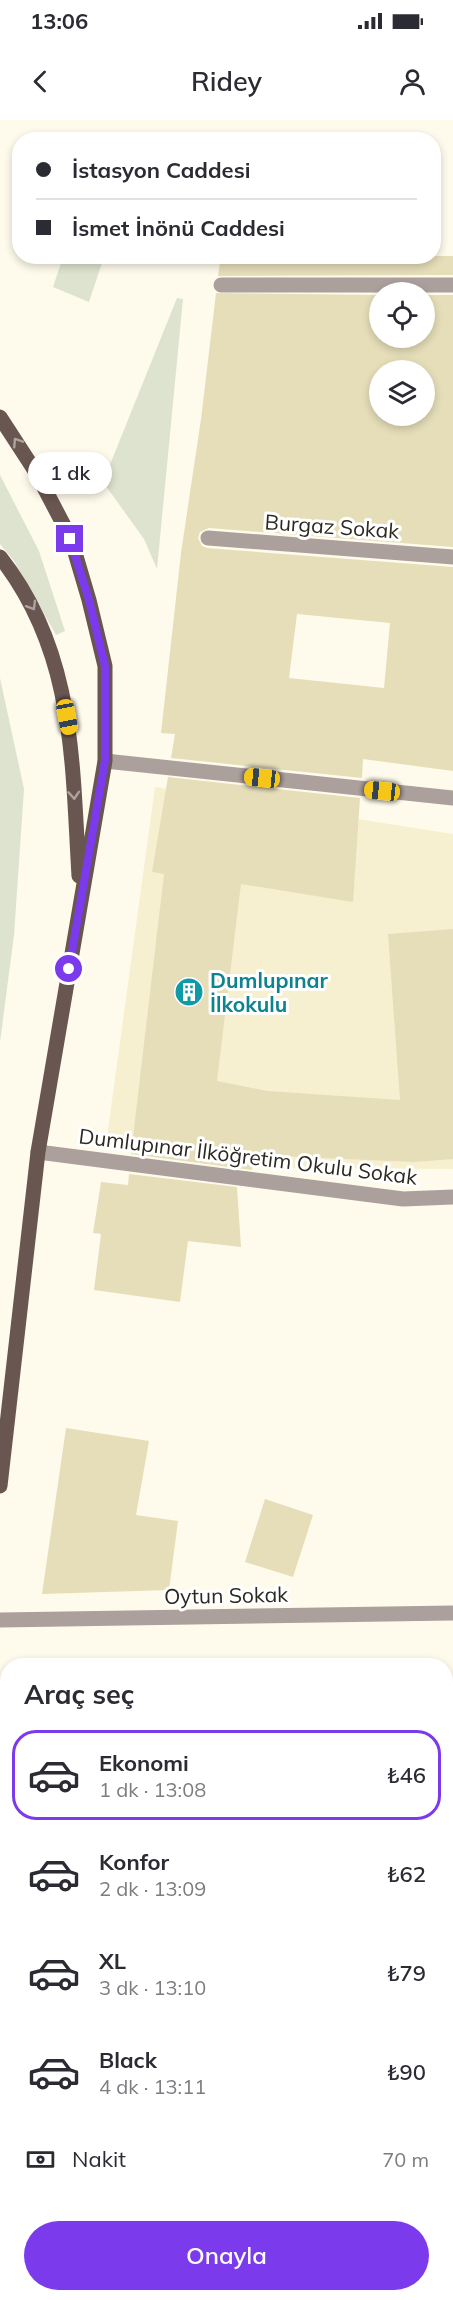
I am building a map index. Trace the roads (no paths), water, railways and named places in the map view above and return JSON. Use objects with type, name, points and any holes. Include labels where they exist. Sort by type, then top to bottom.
[{"type":"main road","points":[[0,417],[38,474],[70,539],[89,600],[105,666],[105,761],[38,1152],[0,1486]]},
{"type":"main road","points":[[0,557],[39,619],[60,677],[71,737],[81,900]]},
{"type":"street","points":[[221,285],[453,285]]},
{"type":"street","name":"Burgaz Sokak","points":[[208,538],[453,557]]},
{"type":"street","points":[[105,761],[453,798]]},
{"type":"street","name":"Dumlupınar İlköğretim Okulu Sokak","points":[[38,1152],[403,1199],[453,1197]]},
{"type":"street","name":"Oytun Sokak","points":[[0,1620],[453,1613]]},
{"type":"place","name":"Dumlupınar İlkokulu","points":[[189,992]]}]
